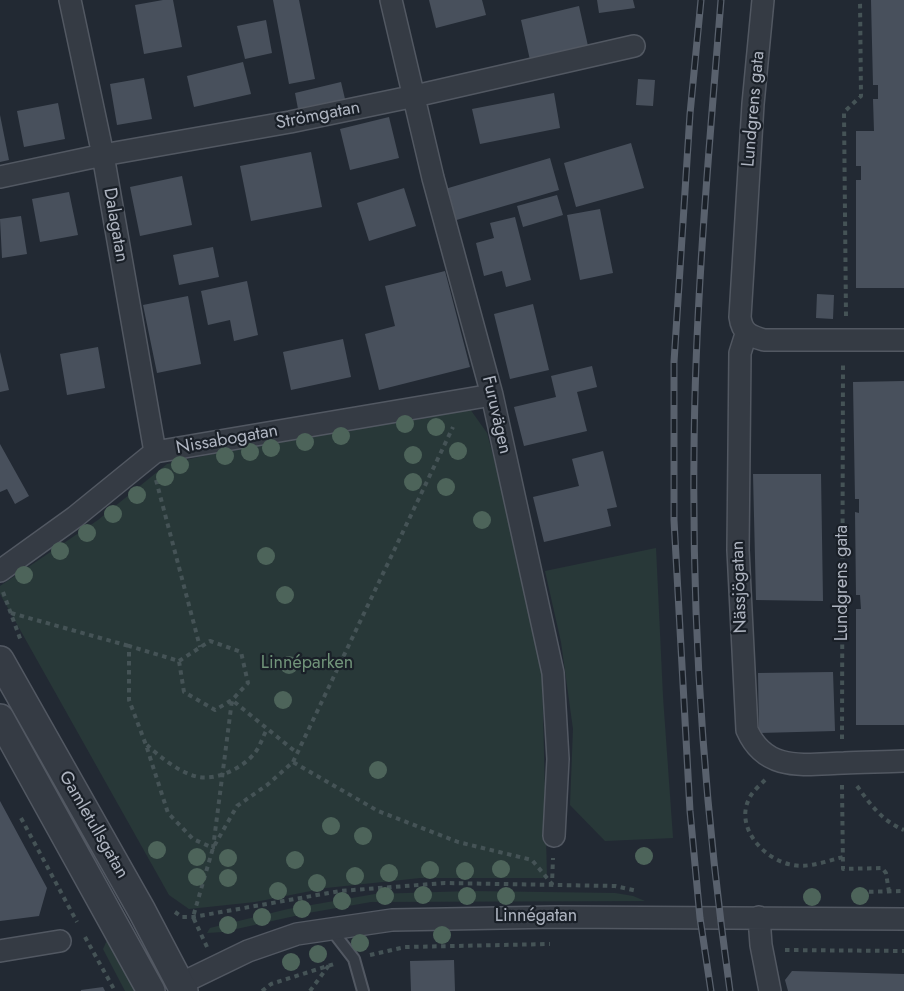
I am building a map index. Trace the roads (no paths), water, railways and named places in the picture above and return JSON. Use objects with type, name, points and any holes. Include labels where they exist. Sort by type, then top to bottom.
[{"type":"street","name":"Dalagatan","points":[[70,0],[103,155],[150,456]]},
{"type":"street","name":"Furuvägen","points":[[391,0],[433,178],[492,395],[553,673],[558,759],[554,836]]},
{"type":"street","name":"Lundgrens gata","points":[[746,334],[741,327],[740,317],[753,104],[763,0]]},
{"type":"street","name":"Strömgatan","points":[[0,177],[103,155],[290,122],[634,46]]},
{"type":"street","points":[[746,334],[764,340],[904,340]]},
{"type":"street","name":"Nässjögatan","points":[[746,334],[740,353],[738,550],[747,730],[753,743],[766,755],[783,763],[803,765],[904,761]]},
{"type":"street","name":"Nissabogatan","points":[[0,571],[75,517],[150,456],[492,395]]},
{"type":"street","name":"Gamletullsgatan","points":[[0,660],[142,911],[182,988]]},
{"type":"street","name":"Gamletullsgatan","points":[[0,718],[151,991]]},
{"type":"street","points":[[759,917],[761,945],[770,991]]},
{"type":"street","name":"Linnégatan","points":[[182,988],[248,951],[297,934],[392,920],[427,918],[904,918]]},
{"type":"street","points":[[0,951],[60,941]]},
{"type":"lane","points":[[330,928],[354,959],[363,991]]},
{"type":"railway","points":[[701,0],[690,114],[674,362],[674,520],[690,811],[700,918],[711,991]]},
{"type":"railway","points":[[721,0],[700,283],[695,396],[694,520],[698,655],[707,790],[730,991]]},
{"type":"park label","name":"Linnéparken","points":[[307,664]]}]
